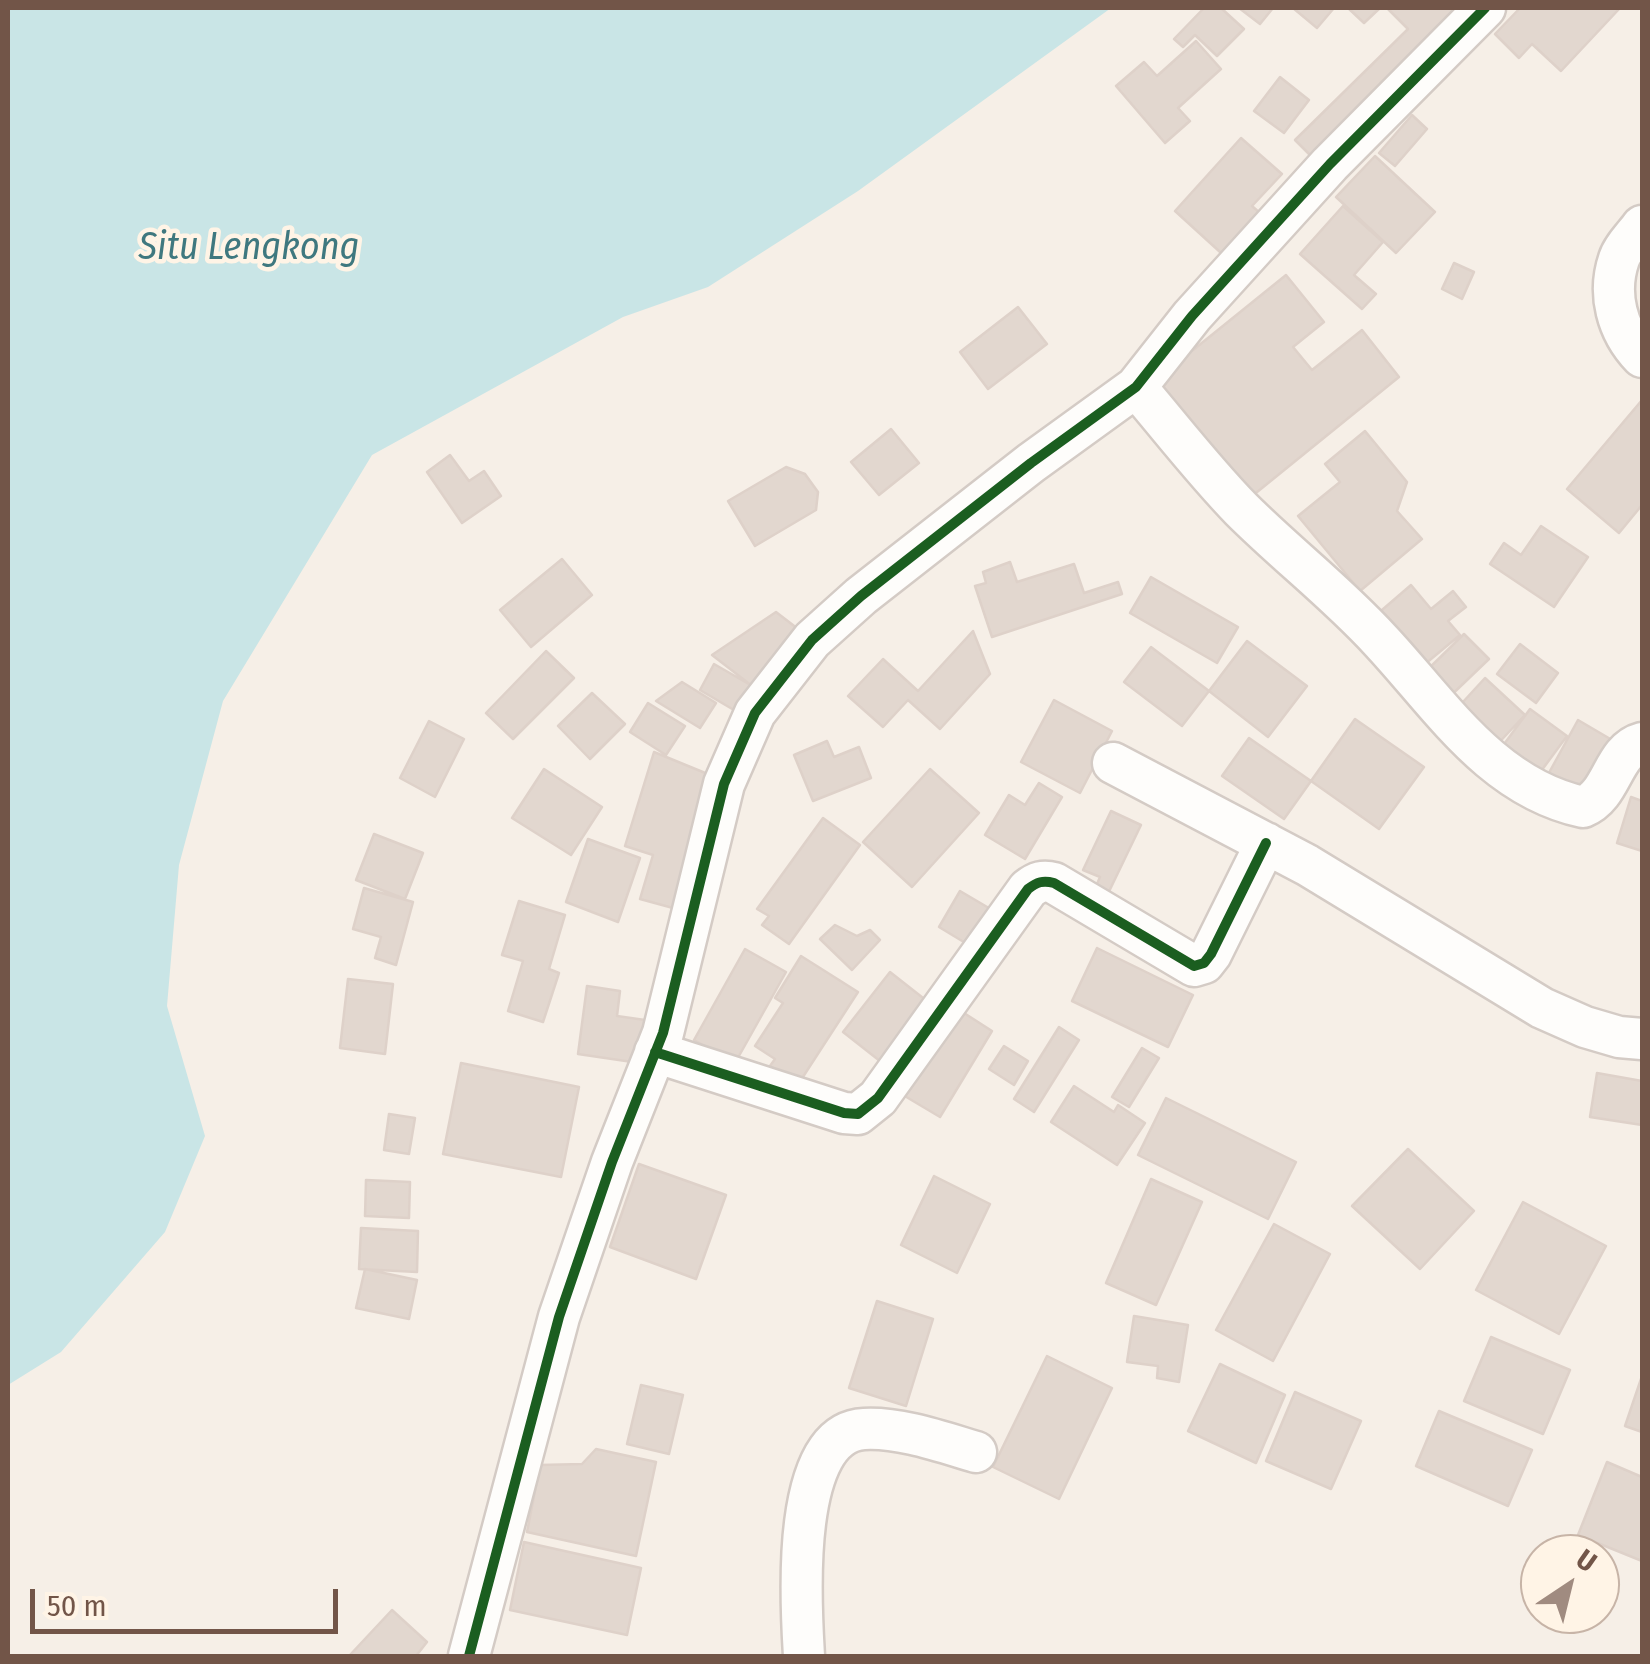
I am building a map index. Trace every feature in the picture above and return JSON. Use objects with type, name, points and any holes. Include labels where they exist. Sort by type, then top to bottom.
[{"type":"street","points":[[469,1656],[558,1317],[663,1033],[724,784],[755,713],[812,640],[861,596],[1136,387],[1192,316],[1318,178],[1484,8]]},
{"type":"street","points":[[1642,226],[1620,256],[1615,280],[1616,316],[1642,357]]},
{"type":"street","points":[[1136,387],[1240,508],[1380,640],[1446,719],[1526,785],[1583,807],[1601,796],[1628,749],[1642,743]]},
{"type":"street","points":[[1113,763],[1266,842],[1542,1008],[1585,1026],[1642,1038]]},
{"type":"street","points":[[654,1052],[844,1113],[858,1114],[878,1098],[1036,883],[1054,882],[1194,966],[1211,954],[1266,842]]},
{"type":"street","points":[[804,1656],[802,1536],[812,1480],[822,1460],[849,1432],[864,1429],[920,1436],[976,1452]]},
{"type":"water","name":"Situ Lengkong","points":[[8,8],[1111,8],[858,191],[708,287],[623,317],[372,455],[223,701],[179,865],[167,1006],[205,1136],[165,1232],[61,1352],[8,1385]]},
{"type":"building","points":[[1204,8],[1221,8],[1244,29],[1217,56],[1195,35],[1183,47],[1174,39]]},
{"type":"building","points":[[1239,8],[1273,8],[1260,24]]},
{"type":"building","points":[[1293,8],[1334,8],[1317,28]]},
{"type":"building","points":[[1348,8],[1380,8],[1364,23]]},
{"type":"building","points":[[1387,8],[1473,8],[1317,162],[1295,140],[1408,29]]},
{"type":"building","points":[[1520,8],[1620,8],[1561,71],[1532,44],[1519,58],[1495,34]]},
{"type":"building","points":[[1196,41],[1221,69],[1178,108],[1190,121],[1165,143],[1116,86],[1144,62],[1157,76]]},
{"type":"building","points":[[1280,77],[1309,100],[1284,133],[1254,111]]},
{"type":"building","points":[[1412,115],[1427,129],[1395,166],[1379,153]]},
{"type":"building","points":[[1241,138],[1282,174],[1252,206],[1269,221],[1231,262],[1175,211]]},
{"type":"building","points":[[1375,156],[1435,212],[1396,253],[1336,197]]},
{"type":"building","points":[[1343,206],[1383,242],[1354,275],[1376,294],[1362,309],[1300,254]]},
{"type":"building","points":[[1454,263],[1474,272],[1462,299],[1442,289]]},
{"type":"building","points":[[1286,275],[1324,322],[1293,347],[1312,370],[1362,330],[1399,377],[1246,501],[1151,384]]},
{"type":"building","points":[[1018,307],[1047,344],[988,389],[960,352]]},
{"type":"building","points":[[1642,400],[1642,505],[1619,533],[1567,489]]},
{"type":"building","points":[[891,429],[919,463],[879,495],[851,462]]},
{"type":"building","points":[[1365,431],[1407,482],[1397,511],[1422,539],[1360,591],[1298,516],[1340,482],[1325,464]]},
{"type":"building","points":[[450,455],[469,481],[484,471],[501,496],[462,523],[427,472]]},
{"type":"building","points":[[786,467],[805,474],[818,492],[816,510],[755,546],[728,501]]},
{"type":"building","points":[[1541,526],[1588,557],[1554,607],[1490,564],[1504,543],[1521,555]]},
{"type":"building","points":[[562,559],[592,595],[531,647],[500,610]]},
{"type":"building","points":[[1010,562],[1017,582],[1074,564],[1084,593],[1118,582],[1122,594],[992,637],[975,586],[986,583],[983,572]]},
{"type":"building","points":[[1151,577],[1238,627],[1217,663],[1130,613]]},
{"type":"building","points":[[1411,585],[1431,609],[1453,591],[1466,607],[1448,621],[1460,635],[1413,674],[1368,622]]},
{"type":"building","points":[[776,612],[802,632],[756,689],[712,655]]},
{"type":"building","points":[[973,631],[990,674],[940,729],[908,700],[883,727],[848,696],[883,659],[918,691]]},
{"type":"building","points":[[1464,634],[1489,659],[1442,704],[1418,679]]},
{"type":"building","points":[[1247,641],[1307,686],[1268,737],[1209,691]]},
{"type":"building","points":[[1520,644],[1558,673],[1536,703],[1497,674]]},
{"type":"building","points":[[1151,647],[1209,691],[1182,726],[1124,682]]},
{"type":"building","points":[[546,651],[574,678],[513,739],[486,713]]},
{"type":"building","points":[[714,664],[754,687],[739,713],[700,690]]},
{"type":"building","points":[[1485,678],[1525,715],[1491,751],[1451,715]]},
{"type":"building","points":[[682,682],[716,703],[700,728],[656,701]]},
{"type":"building","points":[[592,693],[625,724],[590,759],[558,726]]},
{"type":"building","points":[[1054,700],[1112,731],[1080,793],[1021,762]]},
{"type":"building","points":[[648,703],[685,726],[666,755],[630,732]]},
{"type":"building","points":[[1530,709],[1567,736],[1533,782],[1496,755]]},
{"type":"building","points":[[1355,719],[1424,767],[1379,829],[1311,781]]},
{"type":"building","points":[[1578,720],[1624,747],[1581,801],[1545,780]]},
{"type":"building","points":[[429,721],[464,739],[435,797],[400,778]]},
{"type":"building","points":[[1249,738],[1311,781],[1284,819],[1222,776]]},
{"type":"building","points":[[827,741],[834,757],[859,747],[871,778],[813,801],[794,755]]},
{"type":"building","points":[[654,752],[715,777],[673,908],[640,899],[653,855],[625,846]]},
{"type":"building","points":[[544,769],[602,807],[571,855],[512,818]]},
{"type":"building","points":[[930,769],[979,813],[912,887],[863,842]]},
{"type":"building","points":[[1039,783],[1062,797],[1025,859],[985,835],[1009,795],[1025,805]]},
{"type":"building","points":[[1631,797],[1642,801],[1642,851],[1617,843]]},
{"type":"building","points":[[1111,811],[1141,825],[1103,904],[1091,898],[1100,877],[1083,870]]},
{"type":"building","points":[[823,818],[860,845],[789,944],[762,925],[769,916],[757,909]]},
{"type":"building","points":[[374,834],[423,853],[405,899],[356,880]]},
{"type":"building","points":[[588,839],[640,858],[618,922],[566,902]]},
{"type":"building","points":[[364,888],[413,902],[396,965],[375,958],[381,937],[353,929]]},
{"type":"building","points":[[960,891],[999,914],[977,950],[939,927]]},
{"type":"building","points":[[519,901],[565,915],[549,969],[559,973],[543,1022],[508,1011],[523,961],[502,955]]},
{"type":"building","points":[[835,925],[857,936],[870,930],[880,940],[852,970],[820,939]]},
{"type":"building","points":[[1097,948],[1193,995],[1168,1047],[1072,1001]]},
{"type":"building","points":[[745,949],[786,972],[735,1063],[694,1040]]},
{"type":"building","points":[[801,956],[858,992],[799,1083],[770,1066],[775,1059],[755,1046],[783,1003],[775,998]]},
{"type":"building","points":[[890,972],[932,1005],[885,1065],[843,1032]]},
{"type":"building","points":[[348,979],[393,984],[385,1054],[340,1048]]},
{"type":"building","points":[[587,986],[620,991],[617,1016],[645,1020],[639,1063],[578,1054]]},
{"type":"building","points":[[950,1004],[992,1031],[940,1117],[903,1095]]},
{"type":"building","points":[[1059,1027],[1079,1040],[1034,1112],[1014,1099]]},
{"type":"building","points":[[1004,1046],[1028,1061],[1014,1085],[989,1069]]},
{"type":"building","points":[[1142,1048],[1159,1058],[1129,1107],[1112,1097]]},
{"type":"building","points":[[461,1063],[579,1087],[561,1177],[443,1154]]},
{"type":"building","points":[[1597,1073],[1642,1081],[1642,1125],[1590,1117]]},
{"type":"building","points":[[1074,1086],[1114,1112],[1118,1105],[1145,1123],[1117,1165],[1051,1122]]},
{"type":"building","points":[[1166,1098],[1296,1162],[1268,1219],[1138,1155]]},
{"type":"building","points":[[389,1114],[415,1118],[409,1154],[384,1150]]},
{"type":"building","points":[[1408,1149],[1474,1211],[1420,1269],[1352,1206]]},
{"type":"building","points":[[639,1164],[726,1195],[696,1279],[610,1247]]},
{"type":"building","points":[[934,1176],[990,1204],[957,1273],[901,1245]]},
{"type":"building","points":[[1151,1179],[1202,1202],[1156,1305],[1106,1283]]},
{"type":"building","points":[[366,1180],[410,1182],[409,1218],[365,1216]]},
{"type":"building","points":[[1523,1202],[1606,1246],[1559,1334],[1476,1290]]},
{"type":"building","points":[[1274,1224],[1330,1254],[1273,1361],[1216,1330]]},
{"type":"building","points":[[361,1228],[418,1231],[417,1272],[359,1269]]},
{"type":"building","points":[[365,1269],[417,1280],[409,1319],[356,1308]]},
{"type":"building","points":[[877,1301],[933,1319],[906,1406],[849,1388]]},
{"type":"building","points":[[1134,1316],[1188,1325],[1179,1382],[1157,1378],[1158,1366],[1127,1362]]},
{"type":"building","points":[[1491,1337],[1570,1370],[1543,1434],[1464,1401]]},
{"type":"building","points":[[1047,1356],[1112,1388],[1059,1499],[993,1467]]},
{"type":"building","points":[[1220,1364],[1285,1395],[1256,1463],[1188,1431]]},
{"type":"building","points":[[1642,1376],[1642,1432],[1625,1426]]},
{"type":"building","points":[[641,1385],[683,1395],[669,1454],[627,1444]]},
{"type":"building","points":[[1295,1392],[1361,1421],[1331,1489],[1266,1461]]},
{"type":"building","points":[[1439,1411],[1532,1450],[1508,1506],[1416,1466]]},
{"type":"building","points":[[596,1449],[656,1462],[636,1556],[527,1532],[540,1465],[582,1464]]},
{"type":"building","points":[[1607,1462],[1642,1477],[1642,1561],[1620,1552],[1620,1534],[1578,1534]]},
{"type":"building","points":[[524,1542],[641,1568],[627,1635],[510,1610]]},
{"type":"building","points":[[392,1610],[427,1642],[416,1656],[349,1656]]},
{"type":"cycle path","points":[[469,1656],[559,1317],[612,1162],[663,1033],[724,784],[755,713],[812,640],[861,596],[1031,463],[1136,387],[1192,316],[1330,164],[1485,8]]},
{"type":"cycle path","points":[[655,1052],[844,1113],[858,1114],[878,1098],[1028,889],[1037,883],[1054,883],[1194,966],[1204,963],[1211,954],[1266,843]]}]
